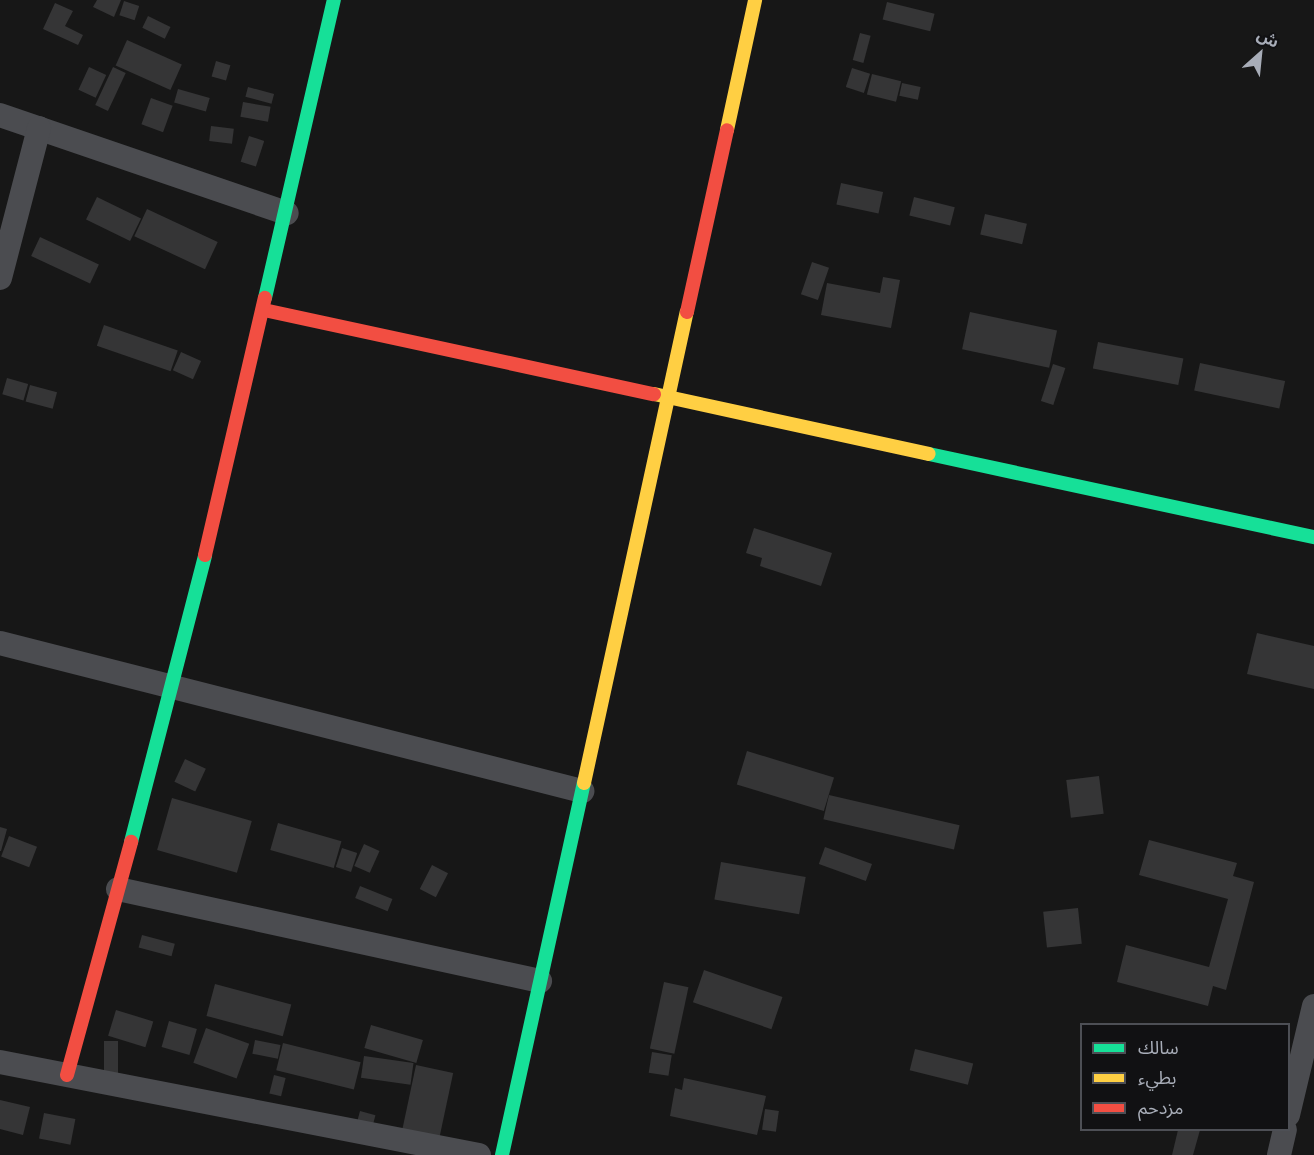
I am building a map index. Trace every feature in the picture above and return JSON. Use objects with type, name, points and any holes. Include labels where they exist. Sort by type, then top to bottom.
[{"type":"street","points":[[67,1075],[174,687],[287,213],[334,0]]},
{"type":"street","points":[[502,1155],[755,0]]},
{"type":"street","points":[[0,115],[287,213]]},
{"type":"street","points":[[0,278],[39,128]]},
{"type":"street","points":[[264,310],[1314,537]]},
{"type":"street","points":[[0,643],[582,791]]},
{"type":"street","points":[[118,889],[540,981]]},
{"type":"street","points":[[1290,1107],[1314,1006]]},
{"type":"street","points":[[0,1062],[479,1155]]},
{"type":"street","points":[[1279,1155],[1285,1131]]},
{"type":"building","points":[[97,0],[121,0],[114,17],[93,7]]},
{"type":"building","points":[[124,1],[139,6],[135,20],[119,15]]},
{"type":"building","points":[[887,2],[935,14],[930,31],[883,19]]},
{"type":"building","points":[[55,3],[73,11],[65,26],[83,35],[78,45],[43,29]]},
{"type":"building","points":[[148,16],[170,27],[165,39],[142,28]]},
{"type":"building","points":[[860,33],[871,36],[863,63],[853,60]]},
{"type":"building","points":[[127,40],[182,64],[170,90],[116,66]]},
{"type":"building","points":[[216,61],[230,65],[226,81],[212,76]]},
{"type":"building","points":[[89,67],[106,75],[96,98],[78,90]]},
{"type":"building","points":[[113,67],[126,73],[108,111],[95,105]]},
{"type":"building","points":[[852,68],[870,74],[864,93],[846,87]]},
{"type":"building","points":[[872,74],[901,81],[896,102],[867,94]]},
{"type":"building","points":[[902,83],[921,87],[918,100],[899,96]]},
{"type":"building","points":[[248,87],[274,94],[271,104],[245,97]]},
{"type":"building","points":[[178,89],[210,98],[206,112],[174,102]]},
{"type":"building","points":[[151,98],[173,106],[163,132],[141,124]]},
{"type":"building","points":[[243,102],[271,107],[268,122],[240,117]]},
{"type":"building","points":[[211,126],[234,129],[232,144],[209,141]]},
{"type":"building","points":[[249,136],[264,141],[256,167],[241,162]]},
{"type":"building","points":[[841,183],[883,192],[878,213],[836,205]]},
{"type":"building","points":[[97,197],[141,218],[130,241],[86,219]]},
{"type":"building","points":[[914,197],[955,207],[950,226],[909,215]]},
{"type":"building","points":[[147,209],[218,242],[205,269],[134,236]]},
{"type":"building","points":[[985,214],[1027,224],[1022,244],[980,234]]},
{"type":"building","points":[[40,237],[99,264],[90,284],[31,256]]},
{"type":"building","points":[[812,262],[829,268],[818,300],[801,294]]},
{"type":"building","points":[[883,277],[900,280],[891,328],[821,315],[827,283],[880,293]]},
{"type":"building","points":[[970,312],[1057,331],[1049,368],[962,349]]},
{"type":"building","points":[[104,325],[178,350],[171,371],[97,346]]},
{"type":"building","points":[[1098,342],[1183,359],[1178,385],[1093,369]]},
{"type":"building","points":[[181,352],[201,361],[193,379],[173,370]]},
{"type":"building","points":[[1200,363],[1285,381],[1279,408],[1194,390]]},
{"type":"building","points":[[1053,364],[1065,368],[1053,405],[1041,401]]},
{"type":"building","points":[[7,378],[28,384],[23,400],[2,394]]},
{"type":"building","points":[[30,385],[57,392],[53,409],[26,401]]},
{"type":"building","points":[[754,528],[832,553],[821,586],[760,566],[762,558],[746,553]]},
{"type":"building","points":[[1257,633],[1314,646],[1314,689],[1247,674]]},
{"type":"building","points":[[747,751],[834,778],[824,811],[737,784]]},
{"type":"building","points":[[185,759],[206,769],[195,791],[174,782]]},
{"type":"building","points":[[1099,776],[1104,814],[1071,818],[1066,780]]},
{"type":"building","points":[[829,795],[960,825],[954,850],[823,819]]},
{"type":"building","points":[[172,798],[252,821],[237,873],[157,850]]},
{"type":"building","points":[[278,823],[341,841],[334,868],[270,850]]},
{"type":"building","points":[[0,827],[7,829],[1,851],[0,851]]},
{"type":"building","points":[[9,836],[37,847],[29,867],[1,857]]},
{"type":"building","points":[[1149,840],[1237,863],[1233,876],[1254,882],[1226,990],[1213,986],[1208,1006],[1117,982],[1126,945],[1209,967],[1228,899],[1139,875]]},
{"type":"building","points":[[364,844],[380,851],[370,873],[354,866]]},
{"type":"building","points":[[825,847],[872,864],[866,881],[819,864]]},
{"type":"building","points":[[342,848],[357,853],[351,872],[336,867]]},
{"type":"building","points":[[721,862],[806,877],[799,914],[714,899]]},
{"type":"building","points":[[432,865],[448,873],[436,897],[420,889]]},
{"type":"building","points":[[360,886],[392,899],[388,911],[355,898]]},
{"type":"building","points":[[1078,908],[1082,944],[1047,947],[1043,912]]},
{"type":"building","points":[[142,935],[175,944],[171,956],[139,948]]},
{"type":"building","points":[[704,970],[782,997],[771,1029],[693,1002]]},
{"type":"building","points":[[664,982],[688,987],[674,1054],[650,1049]]},
{"type":"building","points":[[215,984],[291,1004],[283,1036],[206,1016]]},
{"type":"building","points":[[116,1010],[153,1021],[145,1047],[108,1036]]},
{"type":"building","points":[[169,1021],[197,1029],[189,1055],[162,1047]]},
{"type":"building","points":[[371,1025],[423,1040],[416,1063],[364,1048]]},
{"type":"building","points":[[206,1028],[249,1044],[237,1079],[193,1063]]},
{"type":"building","points":[[255,1040],[281,1045],[278,1059],[252,1054]]},
{"type":"building","points":[[104,1041],[118,1041],[118,1074],[104,1074]]},
{"type":"building","points":[[283,1043],[361,1062],[354,1090],[276,1070]]},
{"type":"building","points":[[915,1049],[973,1064],[968,1085],[910,1070]]},
{"type":"building","points":[[652,1052],[672,1055],[668,1076],[649,1073]]},
{"type":"building","points":[[364,1056],[414,1063],[410,1085],[361,1078]]},
{"type":"building","points":[[416,1065],[453,1073],[438,1145],[401,1137]]},
{"type":"building","points":[[274,1075],[286,1078],[281,1096],[269,1093]]},
{"type":"building","points":[[684,1078],[766,1096],[757,1135],[670,1116],[675,1088],[682,1090]]},
{"type":"building","points":[[0,1100],[30,1107],[23,1135],[0,1129]]},
{"type":"building","points":[[765,1109],[779,1111],[776,1132],[762,1130]]},
{"type":"building","points":[[360,1111],[375,1115],[372,1129],[356,1125]]},
{"type":"building","points":[[44,1113],[75,1119],[70,1145],[39,1139]]},
{"type":"building","points":[[1178,1131],[1200,1131],[1193,1155],[1172,1155]]},
{"type":"traffic: fast","points":[[265,298],[334,0]]},
{"type":"traffic: fast","points":[[929,454],[1314,537]]},
{"type":"traffic: fast","points":[[131,842],[205,555]]},
{"type":"traffic: fast","points":[[502,1155],[584,783]]},
{"type":"traffic: slow","points":[[727,130],[755,0]]},
{"type":"traffic: slow","points":[[584,783],[687,312]]},
{"type":"traffic: slow","points":[[654,394],[929,454]]},
{"type":"traffic: jam","points":[[687,312],[727,130]]},
{"type":"traffic: jam","points":[[205,555],[265,298]]},
{"type":"traffic: jam","points":[[264,310],[654,394]]},
{"type":"traffic: jam","points":[[67,1075],[131,842]]}]
